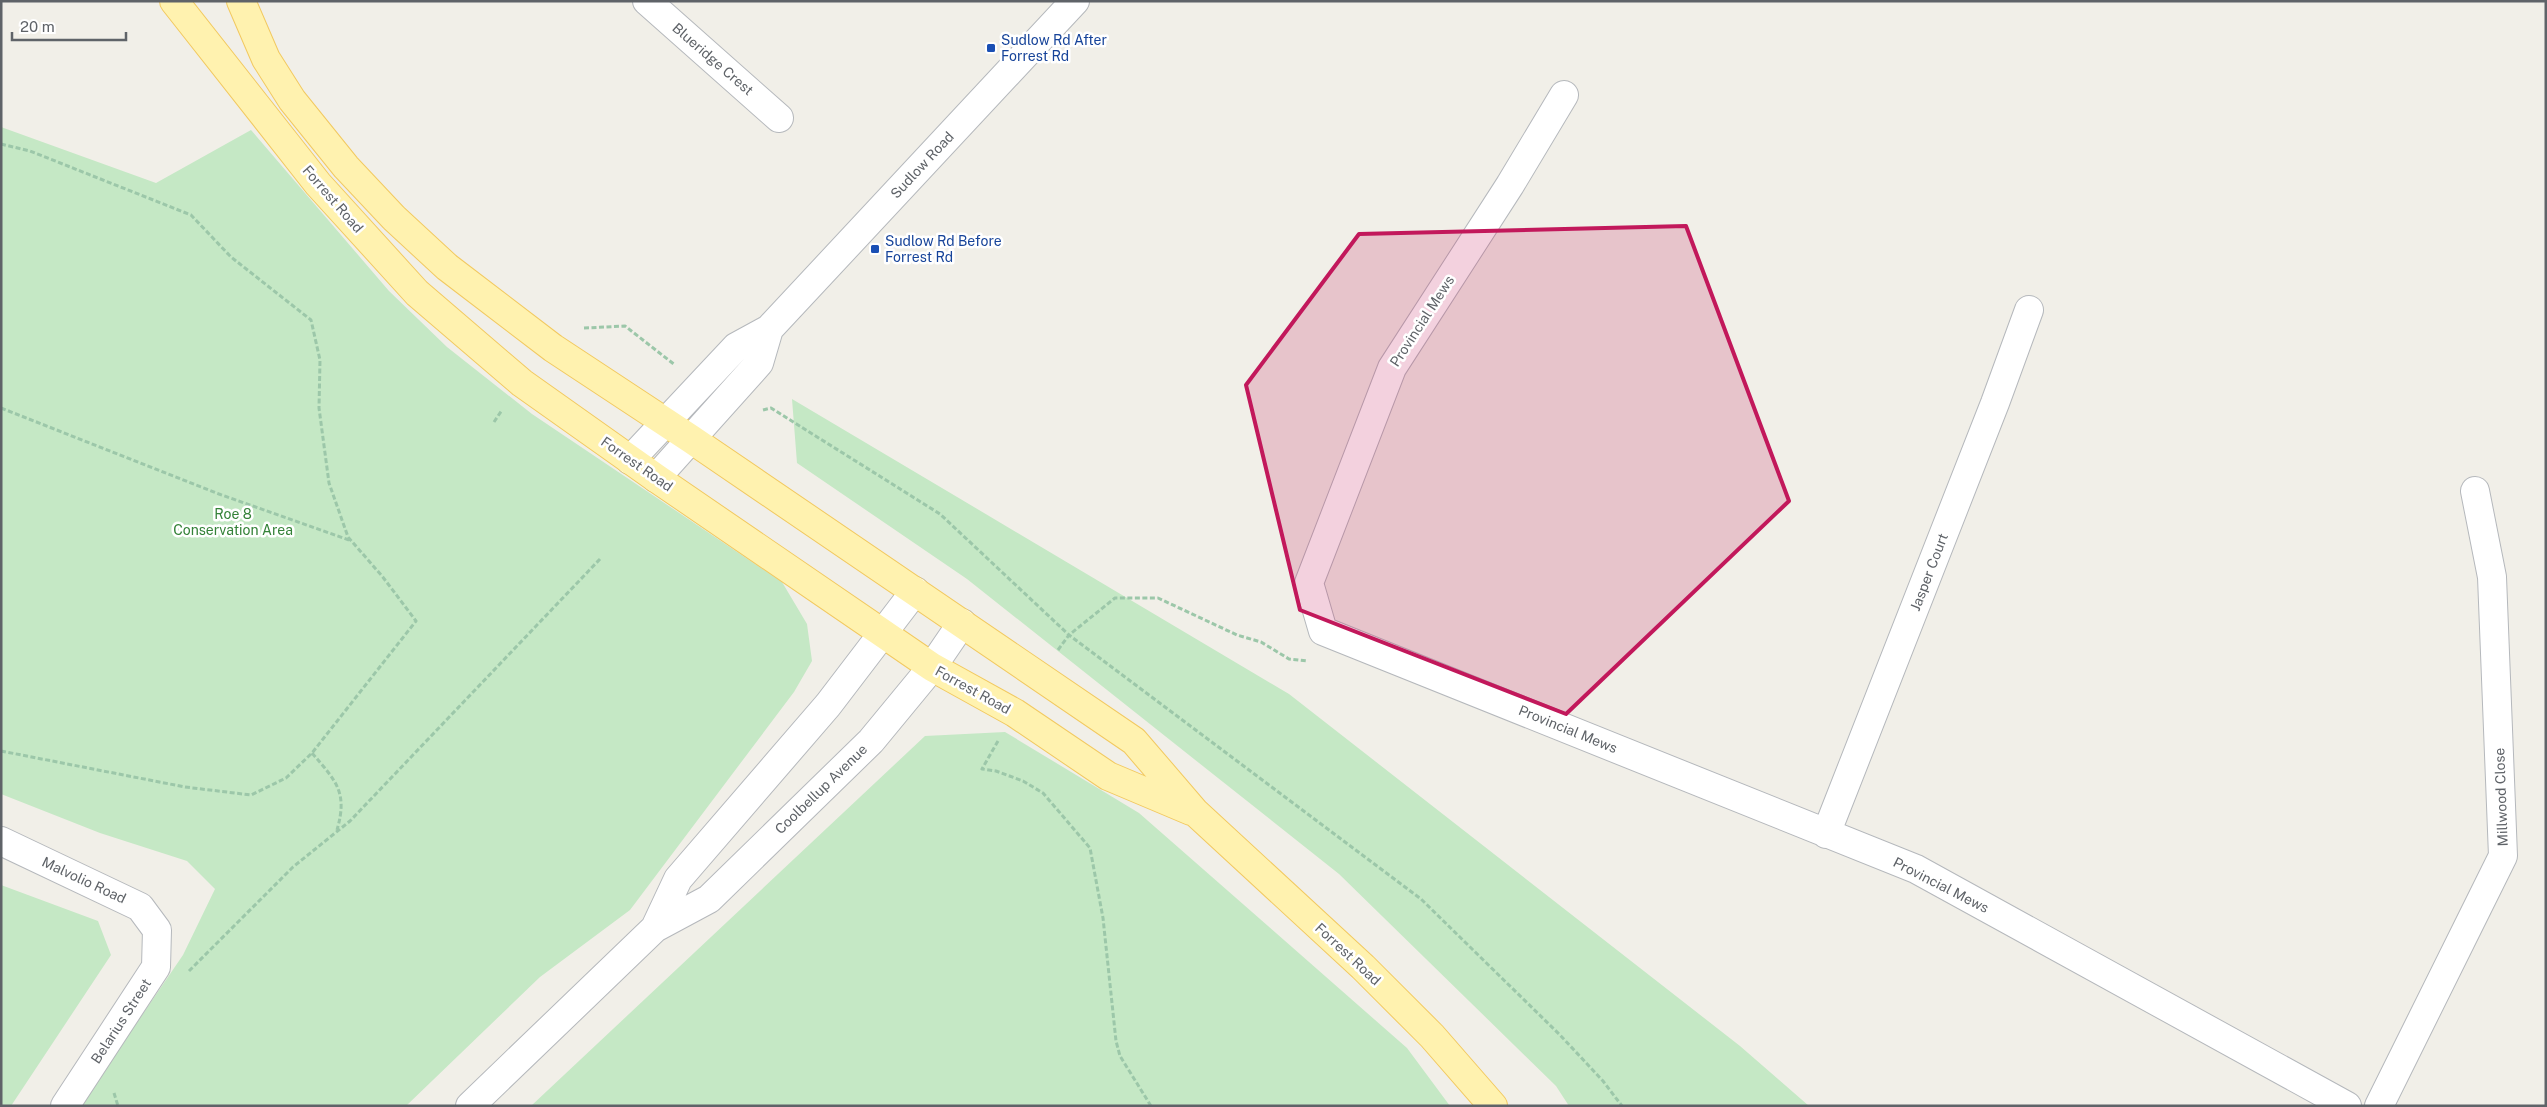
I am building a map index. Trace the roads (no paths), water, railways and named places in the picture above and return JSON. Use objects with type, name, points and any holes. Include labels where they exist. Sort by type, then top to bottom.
[{"type":"main road","name":"Forrest Road","points":[[174,1],[318,184],[418,293],[522,383],[630,460],[932,667],[1015,713],[1108,776],[1194,812]]},
{"type":"main road","name":"Forrest Road","points":[[241,1],[266,59],[292,100],[346,167],[394,218],[447,267],[553,348],[692,439],[1134,741],[1194,812],[1363,967],[1432,1036],[1493,1106]]},
{"type":"street","name":"Blueridge Crest","points":[[647,1],[779,118]]},
{"type":"street","name":"Sudlow Road","points":[[630,460],[664,421],[736,347],[769,329],[1075,1]]},
{"type":"street","name":"Provincial Mews","points":[[1564,95],[1510,185],[1392,368],[1309,583],[1323,631],[1916,869],[2348,1106]]},
{"type":"street","name":"Jasper Court","points":[[1826,834],[1995,403],[2029,310]]},
{"type":"street","name":"Sudlow Road","points":[[656,478],[759,363],[769,329]]},
{"type":"street","name":"Millwood Close","points":[[2380,1106],[2503,856],[2492,577],[2475,491]]},
{"type":"street","name":"Coolbellup Avenue","points":[[655,928],[678,879],[828,705],[915,591]]},
{"type":"street","name":"Coolbellup Avenue","points":[[470,1106],[655,928],[709,899],[871,741],[932,667],[962,624]]},
{"type":"street","name":"Malvolio Road","points":[[1,841],[140,907],[157,930]]},
{"type":"street","name":"Belarius Street","points":[[65,1106],[156,967],[157,930]]},
{"type":"place","name":"Sudlow Rd After Forrest Rd","points":[[991,48]]},
{"type":"place","name":"Sudlow Rd Before Forrest Rd","points":[[875,249]]},
{"type":"park label","name":"Roe 8 Conservation Area","points":[[233,522]]}]
